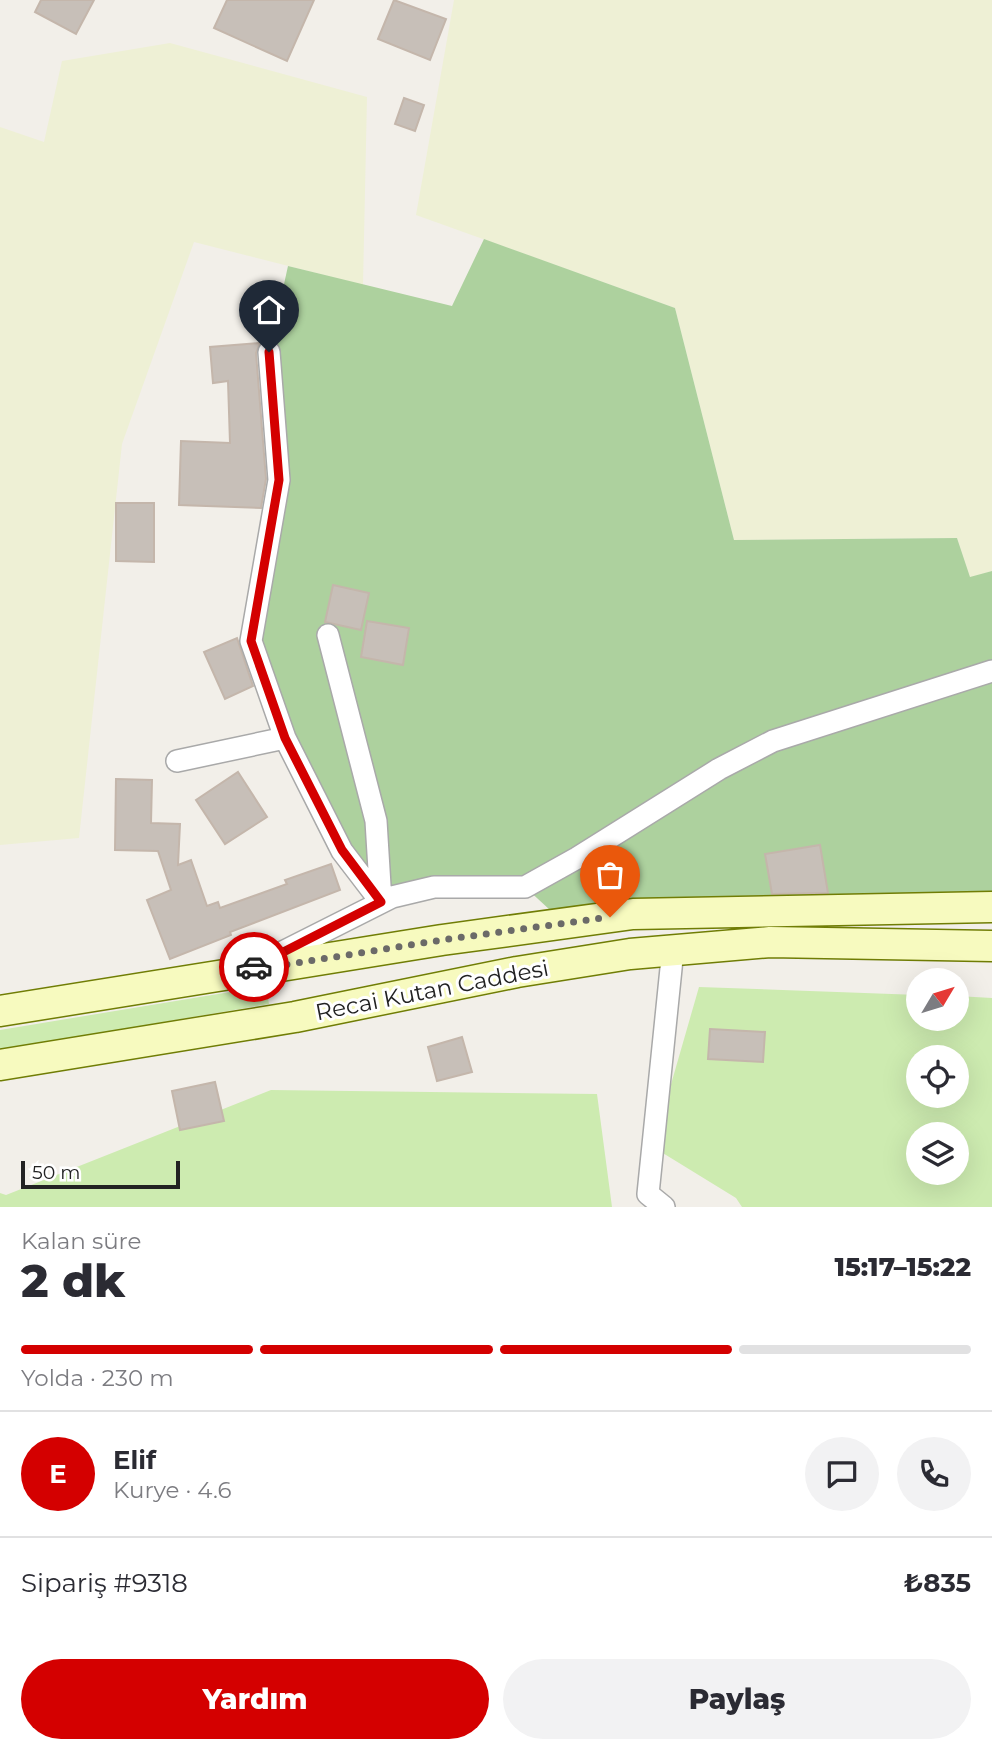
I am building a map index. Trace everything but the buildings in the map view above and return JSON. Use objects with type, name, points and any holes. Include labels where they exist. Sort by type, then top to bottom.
[{"type":"main road","name":"Recai Kutan Caddesi","points":[[0,1011],[509,930],[633,914],[992,907]]},
{"type":"main road","name":"Recai Kutan Caddesi","points":[[0,1065],[295,1017],[517,972],[673,949],[769,942],[992,946]]},
{"type":"street","points":[[269,352],[279,480],[251,641],[285,738],[342,850],[381,902]]},
{"type":"street","points":[[328,635],[376,821],[381,902]]},
{"type":"street","points":[[246,971],[381,902],[434,887],[525,887],[578,858],[719,769],[773,741],[992,671]]},
{"type":"street","points":[[177,761],[285,738]]},
{"type":"street","points":[[664,1207],[648,1194],[673,949]]},
{"type":"green space","points":[[454,0],[992,0],[992,571],[970,578],[957,538],[734,540],[675,308],[416,215]]},
{"type":"green space","points":[[170,43],[367,97],[363,285],[194,242],[122,444],[79,838],[0,845],[0,127],[44,142],[62,61]]},
{"type":"green space","points":[[484,239],[675,308],[734,540],[957,538],[970,577],[992,571],[992,908],[563,922],[525,887],[381,902],[342,851],[251,641],[279,480],[269,352],[288,266],[452,306]]},
{"type":"green space","points":[[266,986],[269,1004],[0,1050],[0,1030]]},
{"type":"green space","points":[[699,987],[906,995],[906,1031],[970,1031],[970,997],[992,998],[992,1207],[742,1207],[736,1198],[653,1147]]},
{"type":"green space","points":[[271,1090],[597,1094],[612,1207],[0,1207],[0,1193],[6,1195]]},
{"type":"way so far","points":[[254,967],[246,971],[610,917]]},
{"type":"route","points":[[254,967],[381,902],[342,850],[285,738],[251,641],[279,480],[269,352]]}]
